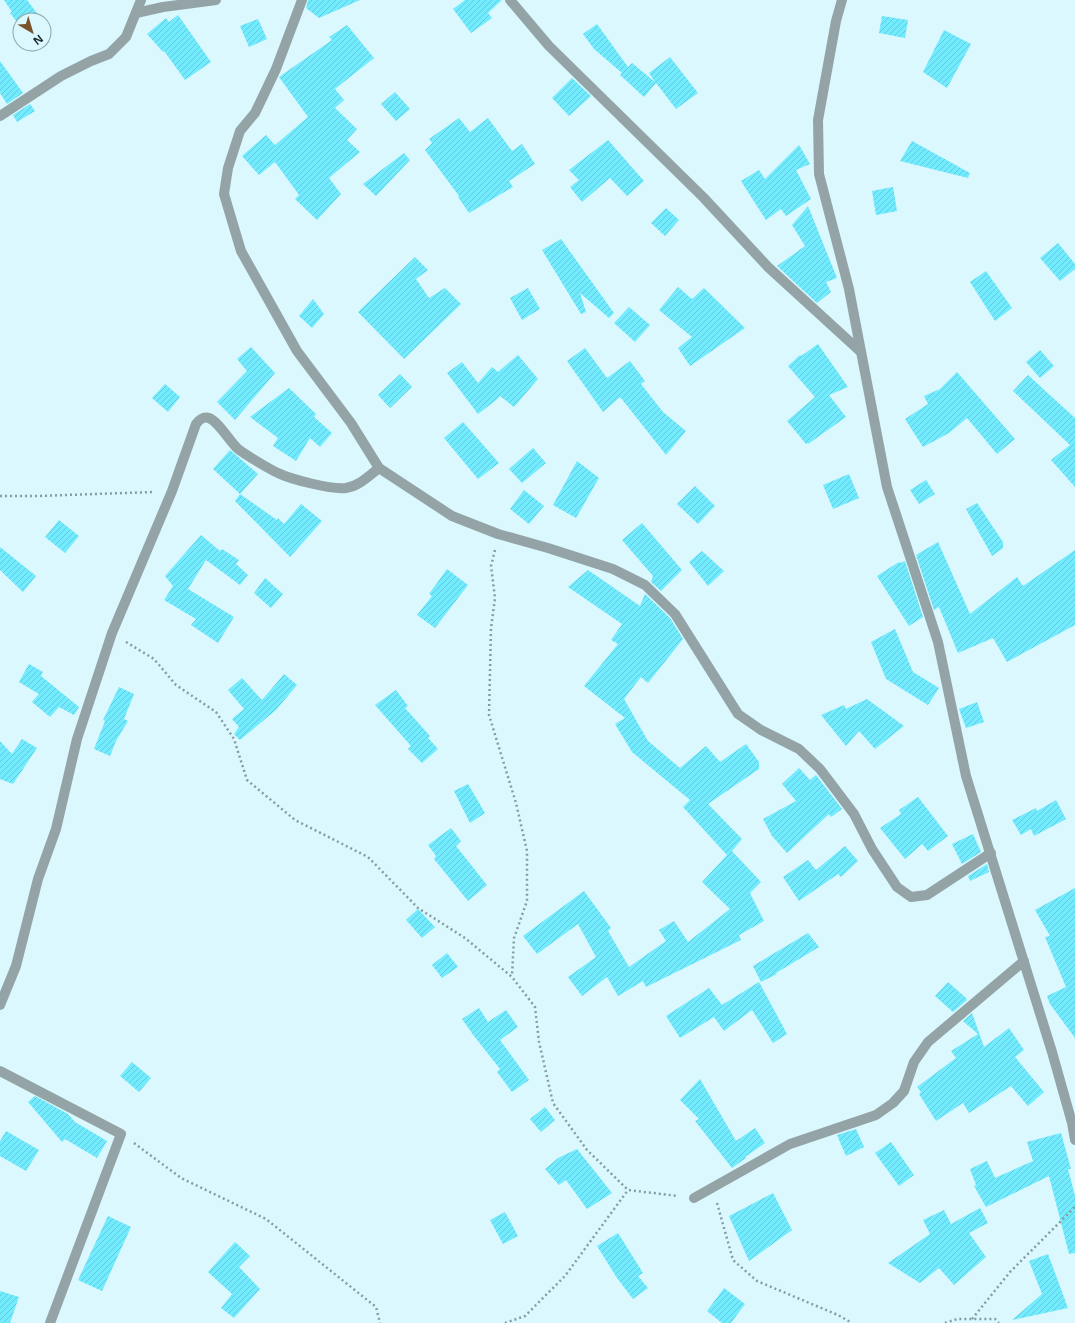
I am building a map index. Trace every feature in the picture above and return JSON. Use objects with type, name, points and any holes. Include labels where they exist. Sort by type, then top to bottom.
[{"type":"street","points":[[0,116],[61,76],[109,54],[126,36],[141,0]]},
{"type":"street","points":[[136,13],[163,7],[216,0]]},
{"type":"street","points":[[302,0],[276,70],[255,113],[240,131],[228,168],[224,194],[241,250],[290,339],[297,351],[352,423],[379,468],[452,516],[498,534],[548,548],[612,569],[645,585],[675,614],[738,714],[761,730],[798,749],[820,769],[854,814],[872,849],[897,887],[911,897],[927,895],[991,854]]},
{"type":"street","points":[[510,0],[549,46],[703,197],[768,266],[861,352]]},
{"type":"street","points":[[842,0],[836,21],[818,120],[819,174],[849,289],[887,487],[938,642],[966,776],[1052,1052],[1072,1123],[1075,1140]]},
{"type":"street","points":[[0,1005],[16,966],[38,879],[56,829],[77,739],[112,633],[172,491],[196,424],[203,418],[209,418],[239,449],[278,473],[321,486],[346,488],[362,482],[379,468]]},
{"type":"street","points":[[694,1198],[790,1144],[876,1115],[894,1103],[904,1091],[914,1062],[928,1042],[1024,961]]},
{"type":"street","points":[[0,1070],[121,1134],[50,1323]]},
{"type":"path","points":[[0,496],[172,491]]},
{"type":"path","points":[[498,534],[492,566],[495,598],[491,628],[489,715],[516,802],[527,851],[527,901],[514,938],[512,977]]},
{"type":"path","points":[[112,633],[154,659],[176,685],[216,712],[234,739],[247,780],[295,820],[368,857],[418,908],[465,938],[512,977],[535,1007],[539,1042],[553,1103],[587,1150],[628,1190],[694,1198],[717,1203],[733,1260],[757,1281],[838,1315],[852,1323]]},
{"type":"path","points":[[121,1134],[182,1178],[266,1219],[376,1307],[380,1323]]},
{"type":"path","points":[[505,1323],[525,1316],[565,1276],[628,1190]]},
{"type":"path","points":[[972,1319],[1010,1272],[1075,1207]]},
{"type":"path","points":[[945,1323],[957,1319],[995,1319],[999,1323]]},
{"type":"building","points":[[4,0],[27,0],[36,12],[12,12]]},
{"type":"building","points":[[308,0],[360,0],[319,18],[306,8]]},
{"type":"building","points":[[465,0],[502,0],[488,13],[492,18],[471,33],[453,9]]},
{"type":"building","points":[[178,15],[211,62],[185,80],[164,51],[163,52],[147,34],[166,18],[169,22]]},
{"type":"building","points":[[882,16],[908,20],[905,38],[879,33]]},
{"type":"building","points":[[258,19],[267,39],[249,47],[240,26]]},
{"type":"building","points":[[597,24],[628,67],[632,63],[655,82],[649,73],[670,57],[698,93],[676,109],[656,83],[644,97],[620,75],[622,73],[594,49],[583,34]]},
{"type":"building","points":[[347,25],[374,58],[335,89],[344,100],[335,108],[357,129],[347,140],[360,152],[329,178],[341,194],[317,220],[295,199],[299,195],[275,162],[259,175],[242,156],[266,135],[275,145],[308,117],[279,77],[332,40],[329,37]]},
{"type":"building","points":[[944,30],[971,44],[947,88],[923,72]]},
{"type":"building","points":[[0,61],[23,93],[7,104],[0,93]]},
{"type":"building","points":[[572,78],[591,96],[569,116],[552,98]]},
{"type":"building","points":[[395,92],[410,109],[396,121],[381,104]]},
{"type":"building","points":[[30,104],[35,111],[17,122],[13,115]]},
{"type":"building","points":[[459,118],[470,132],[488,118],[512,151],[522,144],[535,164],[509,181],[513,187],[469,213],[458,197],[459,196],[425,150],[432,143],[429,139]]},
{"type":"building","points":[[608,140],[644,181],[627,196],[610,178],[582,202],[570,187],[579,180],[569,170]]},
{"type":"building","points":[[912,141],[970,173],[968,178],[900,161]]},
{"type":"building","points":[[799,145],[810,164],[796,170],[811,199],[786,216],[781,209],[766,220],[741,181],[759,170],[765,179]]},
{"type":"building","points":[[404,153],[410,160],[376,196],[363,184]]},
{"type":"building","points":[[893,187],[897,211],[876,215],[872,191]]},
{"type":"building","points":[[808,206],[837,278],[826,282],[831,292],[817,303],[777,266],[805,246],[792,225]]},
{"type":"building","points":[[666,208],[679,220],[665,236],[651,223]]},
{"type":"building","points":[[561,239],[614,313],[609,318],[580,293],[586,312],[581,314],[542,250]]},
{"type":"building","points":[[1058,243],[1075,264],[1075,269],[1060,281],[1040,258]]},
{"type":"building","points":[[415,257],[428,270],[416,279],[429,298],[445,288],[461,304],[404,359],[358,312]]},
{"type":"building","points":[[986,271],[1012,308],[995,321],[970,282]]},
{"type":"building","points":[[678,287],[692,299],[704,288],[745,328],[690,366],[678,348],[692,337],[659,310]]},
{"type":"building","points":[[528,288],[540,309],[522,320],[510,298]]},
{"type":"building","points":[[313,299],[324,314],[312,328],[299,316]]},
{"type":"building","points":[[629,307],[650,325],[635,342],[614,323]]},
{"type":"building","points":[[818,344],[848,387],[829,395],[846,417],[806,444],[787,421],[815,397],[788,366],[800,355],[801,356]]},
{"type":"building","points":[[251,347],[275,373],[235,420],[217,402],[247,371],[237,359]]},
{"type":"building","points":[[585,348],[607,378],[630,361],[645,381],[641,384],[663,412],[686,431],[666,455],[621,398],[619,398],[603,412],[567,361]]},
{"type":"building","points":[[1040,350],[1054,366],[1040,378],[1026,362]]},
{"type":"building","points":[[518,355],[538,379],[514,407],[500,396],[478,414],[447,373],[462,362],[478,383],[492,367],[498,372]]},
{"type":"building","points":[[957,372],[1015,439],[997,454],[967,418],[949,433],[923,447],[905,419],[928,404],[924,396],[940,389]]},
{"type":"building","points":[[400,374],[412,387],[390,408],[378,395]]},
{"type":"building","points":[[1028,375],[1075,418],[1075,487],[1051,460],[1070,445],[1013,391]]},
{"type":"building","points":[[165,384],[180,397],[168,412],[152,398]]},
{"type":"building","points":[[289,388],[316,414],[314,417],[332,433],[320,447],[310,438],[296,461],[273,446],[278,438],[250,417]]},
{"type":"building","points":[[463,422],[499,463],[478,479],[444,438]]},
{"type":"building","points":[[533,448],[546,463],[522,483],[509,469]]},
{"type":"building","points":[[230,450],[258,474],[240,494],[213,469]]},
{"type":"building","points":[[577,461],[599,478],[576,518],[553,505]]},
{"type":"building","points":[[849,474],[859,498],[833,509],[823,485]]},
{"type":"building","points":[[926,480],[935,494],[919,504],[910,490]]},
{"type":"building","points":[[695,486],[715,506],[698,524],[677,504]]},
{"type":"building","points":[[524,490],[544,506],[529,524],[510,509]]},
{"type":"building","points":[[240,494],[277,520],[278,518],[284,524],[301,504],[322,521],[290,557],[235,501]]},
{"type":"building","points":[[977,503],[1003,542],[1003,548],[992,556],[966,509]]},
{"type":"building","points":[[59,520],[79,536],[65,553],[45,537]]},
{"type":"building","points":[[642,523],[682,570],[661,591],[651,582],[653,576],[622,540]]},
{"type":"building","points":[[201,535],[220,551],[222,549],[239,560],[236,564],[248,575],[240,585],[206,560],[188,589],[234,617],[218,643],[191,625],[196,619],[164,600],[173,586],[165,576]]},
{"type":"building","points":[[938,542],[970,614],[1017,577],[1023,586],[1075,550],[1075,625],[1007,662],[993,638],[958,653],[939,607],[934,610],[916,555]]},
{"type":"building","points":[[0,547],[36,576],[23,592],[0,570]]},
{"type":"building","points":[[702,551],[724,571],[708,586],[689,562]]},
{"type":"building","points":[[905,561],[923,617],[909,626],[877,576],[899,562]]},
{"type":"building","points":[[447,569],[468,585],[435,628],[417,615],[432,596],[429,594]]},
{"type":"building","points":[[588,570],[640,606],[645,594],[670,618],[683,639],[648,683],[641,677],[624,699],[648,741],[680,768],[706,746],[720,762],[746,744],[759,762],[759,769],[708,804],[742,839],[732,851],[761,882],[750,893],[764,921],[739,935],[741,940],[646,987],[643,981],[618,996],[607,977],[582,996],[568,977],[596,957],[578,924],[537,954],[523,936],[584,891],[611,928],[608,931],[629,967],[666,941],[659,930],[674,921],[688,942],[730,909],[702,882],[727,855],[683,807],[690,800],[632,752],[615,724],[625,718],[584,686],[618,644],[611,640],[622,624],[568,587]]},
{"type":"building","points":[[265,578],[283,594],[271,608],[254,593]]},
{"type":"building","points":[[895,629],[913,672],[939,688],[928,705],[886,679],[871,642]]},
{"type":"building","points":[[29,664],[43,672],[41,676],[79,707],[74,715],[59,707],[50,717],[32,702],[39,694],[19,682]]},
{"type":"building","points":[[284,674],[297,685],[276,710],[240,740],[234,734],[239,727],[232,719],[244,709],[228,690],[242,678],[262,700]]},
{"type":"building","points":[[119,687],[134,694],[124,719],[128,721],[116,741],[110,756],[94,749],[105,721],[103,720]]},
{"type":"building","points":[[396,690],[408,706],[405,708],[430,736],[428,738],[438,749],[422,763],[408,749],[411,746],[375,705]]},
{"type":"building","points":[[867,699],[904,726],[875,749],[859,731],[846,746],[821,715],[844,705],[846,709]]},
{"type":"building","points":[[977,702],[984,722],[966,728],[959,709]]},
{"type":"building","points":[[22,739],[37,748],[13,784],[0,779],[0,741],[12,754]]},
{"type":"building","points":[[799,768],[810,780],[816,775],[842,809],[831,817],[829,814],[787,853],[772,836],[763,819],[796,801],[782,784]]},
{"type":"building","points":[[468,784],[485,813],[470,823],[454,791]]},
{"type":"building","points":[[918,797],[948,836],[928,851],[922,844],[905,859],[880,828],[901,814],[899,810]]},
{"type":"building","points":[[1056,800],[1066,819],[1034,836],[1031,829],[1021,835],[1012,820],[1036,808],[1037,811]]},
{"type":"building","points":[[451,828],[461,841],[456,846],[487,885],[468,901],[434,859],[436,856],[428,845]]},
{"type":"building","points":[[973,834],[981,852],[962,864],[952,844]]},
{"type":"building","points":[[845,846],[858,861],[841,877],[838,874],[799,901],[783,877],[808,860],[816,870]]},
{"type":"building","points":[[987,864],[989,872],[970,881],[968,876]]},
{"type":"building","points":[[1075,888],[1075,1038],[1050,1004],[1047,996],[1066,987],[1045,937],[1050,936],[1035,910]]},
{"type":"building","points":[[418,909],[435,927],[422,938],[406,920]]},
{"type":"building","points":[[808,933],[819,947],[776,973],[777,974],[761,982],[753,966]]},
{"type":"building","points":[[447,953],[458,967],[442,978],[432,965]]},
{"type":"building","points":[[759,982],[787,1034],[773,1043],[752,1010],[724,1031],[714,1017],[680,1038],[666,1016],[709,988],[722,1005]]},
{"type":"building","points":[[948,982],[967,1000],[953,1012],[935,996]]},
{"type":"building","points":[[479,1008],[488,1022],[506,1010],[518,1027],[500,1040],[529,1080],[512,1092],[497,1072],[500,1069],[462,1019]]},
{"type":"building","points":[[972,1013],[984,1047],[1009,1028],[1024,1050],[1015,1057],[1044,1092],[1028,1106],[1011,1086],[969,1113],[963,1103],[936,1121],[919,1094],[921,1092],[917,1087],[956,1058],[951,1051],[978,1034],[963,1021]]},
{"type":"building","points":[[132,1062],[151,1078],[139,1092],[120,1076]]},
{"type":"building","points":[[700,1079],[736,1141],[755,1128],[765,1143],[732,1168],[695,1121],[699,1119],[680,1100]]},
{"type":"building","points":[[35,1096],[68,1114],[75,1122],[107,1141],[97,1158],[65,1139],[62,1142],[28,1102]]},
{"type":"building","points":[[545,1107],[555,1120],[541,1132],[530,1119]]},
{"type":"building","points":[[856,1129],[864,1147],[846,1156],[837,1135]]},
{"type":"building","points":[[6,1131],[39,1150],[26,1171],[0,1156],[0,1141]]},
{"type":"building","points":[[1061,1133],[1071,1169],[1068,1169],[1075,1196],[1075,1253],[1069,1254],[1049,1176],[986,1207],[974,1186],[976,1185],[970,1169],[987,1161],[995,1178],[1033,1161],[1027,1142]]},
{"type":"building","points":[[891,1142],[914,1175],[899,1186],[875,1153]]},
{"type":"building","points":[[577,1149],[612,1193],[587,1209],[566,1180],[559,1185],[545,1169],[558,1158]]},
{"type":"building","points":[[773,1193],[792,1230],[749,1261],[729,1216]]},
{"type":"building","points":[[980,1208],[988,1223],[969,1233],[986,1257],[954,1285],[939,1268],[920,1283],[888,1263],[930,1234],[923,1220],[944,1210],[951,1224]]},
{"type":"building","points":[[505,1212],[518,1236],[503,1244],[490,1220]]},
{"type":"building","points":[[108,1216],[131,1227],[102,1291],[78,1280]]},
{"type":"building","points":[[618,1233],[643,1273],[638,1276],[648,1288],[633,1299],[617,1278],[597,1246]]},
{"type":"building","points":[[235,1242],[250,1256],[239,1267],[260,1289],[234,1318],[221,1308],[232,1294],[208,1272]]},
{"type":"building","points":[[1048,1254],[1068,1308],[1012,1320],[1042,1294],[1029,1261]]},
{"type":"building","points":[[724,1288],[745,1304],[731,1323],[722,1323],[707,1311]]},
{"type":"building","points":[[0,1291],[19,1297],[10,1323],[0,1323]]}]
